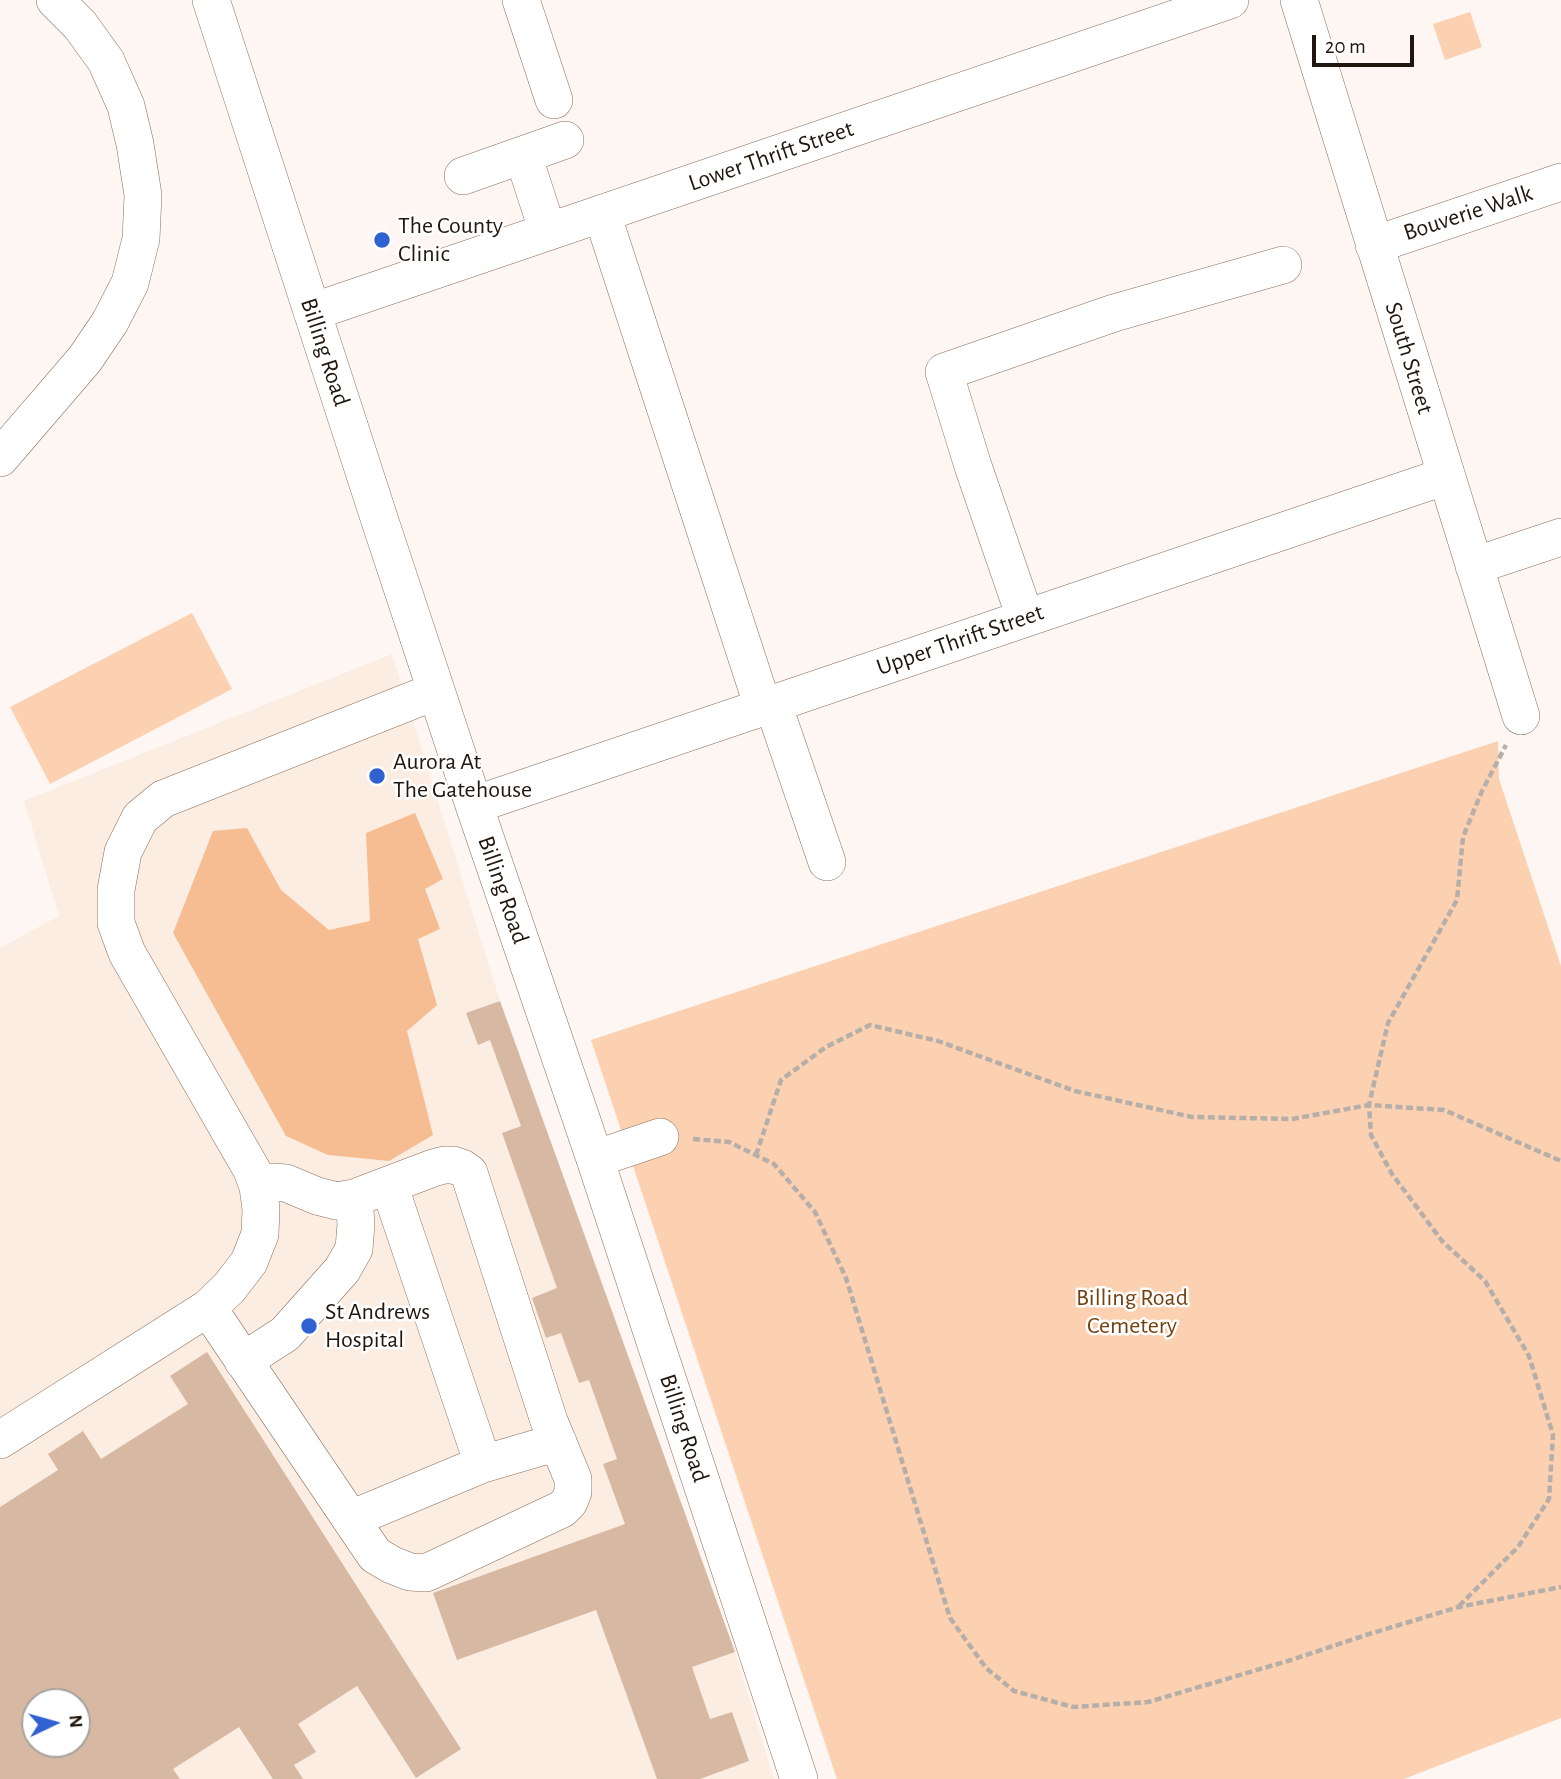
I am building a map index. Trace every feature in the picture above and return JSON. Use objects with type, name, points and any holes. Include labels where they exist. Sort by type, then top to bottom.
[{"type":"street","points":[[3,449],[85,359],[110,322],[131,283],[141,239],[143,195],[126,106],[106,61],[80,25],[55,0]]},
{"type":"street","name":"Billing Road","points":[[211,0],[436,691],[595,1159],[799,1779]]},
{"type":"street","points":[[521,0],[554,100]]},
{"type":"street","name":"Lower Thrift Street","points":[[312,312],[1230,0]]},
{"type":"street","name":"South Street","points":[[1299,0],[1521,716]]},
{"type":"street","points":[[463,176],[565,141]]},
{"type":"street","points":[[523,155],[548,232]]},
{"type":"street","name":"Bouverie Walk","points":[[1374,245],[1561,182]]},
{"type":"street","points":[[602,214],[768,705],[827,862]]},
{"type":"street","points":[[1025,617],[944,372],[1114,313],[1283,265]]},
{"type":"street","name":"Upper Thrift Street","points":[[474,805],[1446,476]]},
{"type":"street","points":[[1474,566],[1561,537]]},
{"type":"street","points":[[0,1440],[208,1308],[229,1288],[249,1262],[260,1234],[261,1209],[252,1170],[127,953],[116,923],[116,890],[123,852],[140,818],[163,799],[436,691]]},
{"type":"street","points":[[595,1159],[660,1137]]},
{"type":"street","points":[[208,1308],[375,1555],[392,1566],[410,1572],[426,1573],[562,1509],[569,1502],[573,1492],[573,1479],[549,1421],[469,1173],[463,1168],[444,1165],[354,1198],[337,1201],[286,1183],[272,1182],[258,1187]]},
{"type":"street","points":[[389,1185],[483,1464]]},
{"type":"street","points":[[243,1361],[285,1334],[342,1270],[354,1249],[354,1198]]},
{"type":"street","points":[[351,1519],[483,1464],[558,1442]]},
{"type":"path","points":[[1459,1607],[1518,1547],[1549,1499],[1553,1435],[1529,1356],[1485,1281],[1442,1241],[1392,1174],[1371,1135],[1369,1105],[1388,1023],[1457,900],[1463,836],[1482,791],[1521,716]]},
{"type":"path","points":[[757,1155],[781,1080],[826,1047],[870,1025],[938,1041],[1075,1091],[1192,1117],[1292,1119],[1369,1105],[1444,1110],[1561,1161]]},
{"type":"path","points":[[660,1137],[730,1142],[757,1155],[774,1164],[815,1212],[846,1278],[950,1618],[986,1668],[1014,1691],[1073,1707],[1148,1702],[1459,1607],[1561,1587]]},
{"type":"shaded area","name":"St Andrews Hospital","points":[[392,654],[500,1001],[735,1652],[774,1779],[0,1779],[0,948],[59,916],[24,801]]},
{"type":"shaded area","points":[[415,813],[443,879],[425,889],[440,929],[418,939],[437,1005],[407,1031],[433,1135],[389,1161],[328,1155],[286,1136],[173,933],[213,831],[247,828],[281,890],[329,930],[370,921],[366,833]]},
{"type":"green space","points":[[1470,12],[1482,47],[1445,60],[1433,24]]},
{"type":"green space","points":[[192,613],[232,689],[50,784],[10,707]]},
{"type":"green space","name":"Billing Road Cemetery","points":[[1498,741],[1499,779],[1561,966],[1561,1718],[1404,1779],[837,1779],[591,1040]]},
{"type":"building","points":[[500,1001],[735,1652],[692,1667],[710,1719],[732,1712],[749,1761],[700,1779],[657,1779],[596,1610],[457,1660],[433,1593],[625,1524],[603,1464],[617,1459],[589,1380],[579,1383],[561,1333],[546,1338],[532,1298],[557,1288],[502,1133],[521,1126],[490,1040],[478,1045],[466,1013]]},
{"type":"building","points":[[207,1352],[461,1749],[416,1778],[357,1686],[298,1724],[316,1752],[294,1765],[303,1779],[273,1779],[239,1727],[173,1769],[180,1779],[0,1779],[0,1507],[58,1470],[48,1454],[83,1431],[101,1459],[188,1404],[170,1376]]},
{"type":"place","name":"The County Clinic","points":[[382,240]]},
{"type":"place","name":"Aurora At The Gatehouse","points":[[377,776]]},
{"type":"place","name":"St Andrews Hospital","points":[[309,1326]]}]
